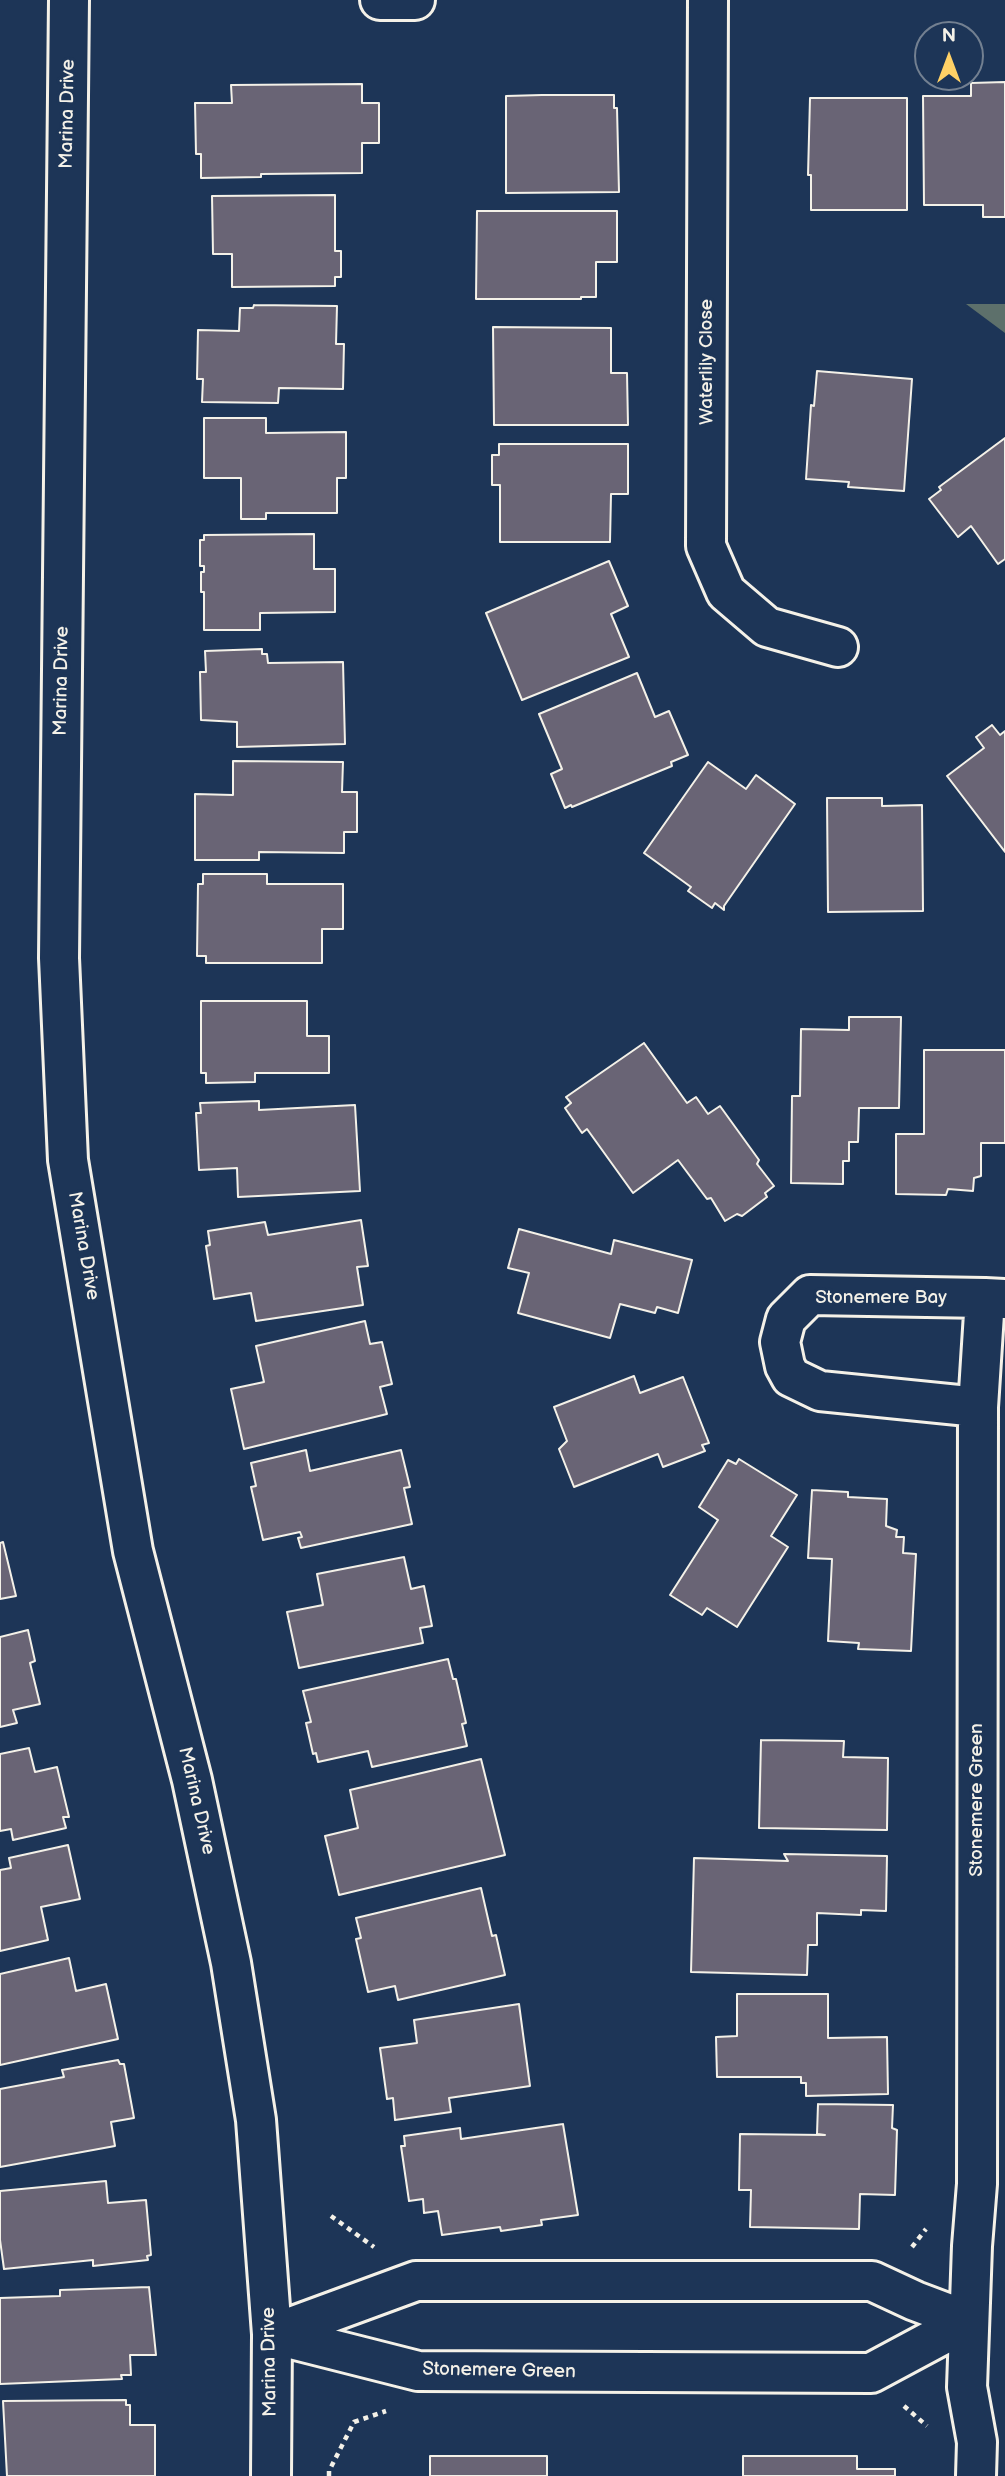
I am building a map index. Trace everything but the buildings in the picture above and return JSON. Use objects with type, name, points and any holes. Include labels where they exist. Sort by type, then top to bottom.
[{"type":"street","name":"Marina Drive","points":[[69,0],[59,958],[68,1160],[133,1551],[192,1780],[231,1963],[256,2120],[272,2334],[271,2476]]},
{"type":"street","points":[[380,0],[415,0]]},
{"type":"street","name":"Waterlily Close","points":[[708,0],[706,546],[726,592],[767,628],[838,647]]},
{"type":"street","name":"Stonemere Bay","points":[[978,1407],[820,1391],[790,1377],[780,1342],[786,1319],[810,1295],[995,1298]]},
{"type":"street","name":"Stonemere Green","points":[[976,2476],[977,2442],[967,2387],[968,2321],[977,2184],[978,1407],[995,1298]]},
{"type":"street","points":[[272,2334],[416,2281],[872,2281],[968,2321]]},
{"type":"street","name":"Stonemere Green","points":[[272,2334],[418,2371],[871,2373],[968,2321]]},
{"type":"path","points":[[331,2216],[377,2250]]},
{"type":"path","points":[[909,2250],[931,2224]]},
{"type":"green space","points":[[966,304],[1005,304],[1005,333]]}]
